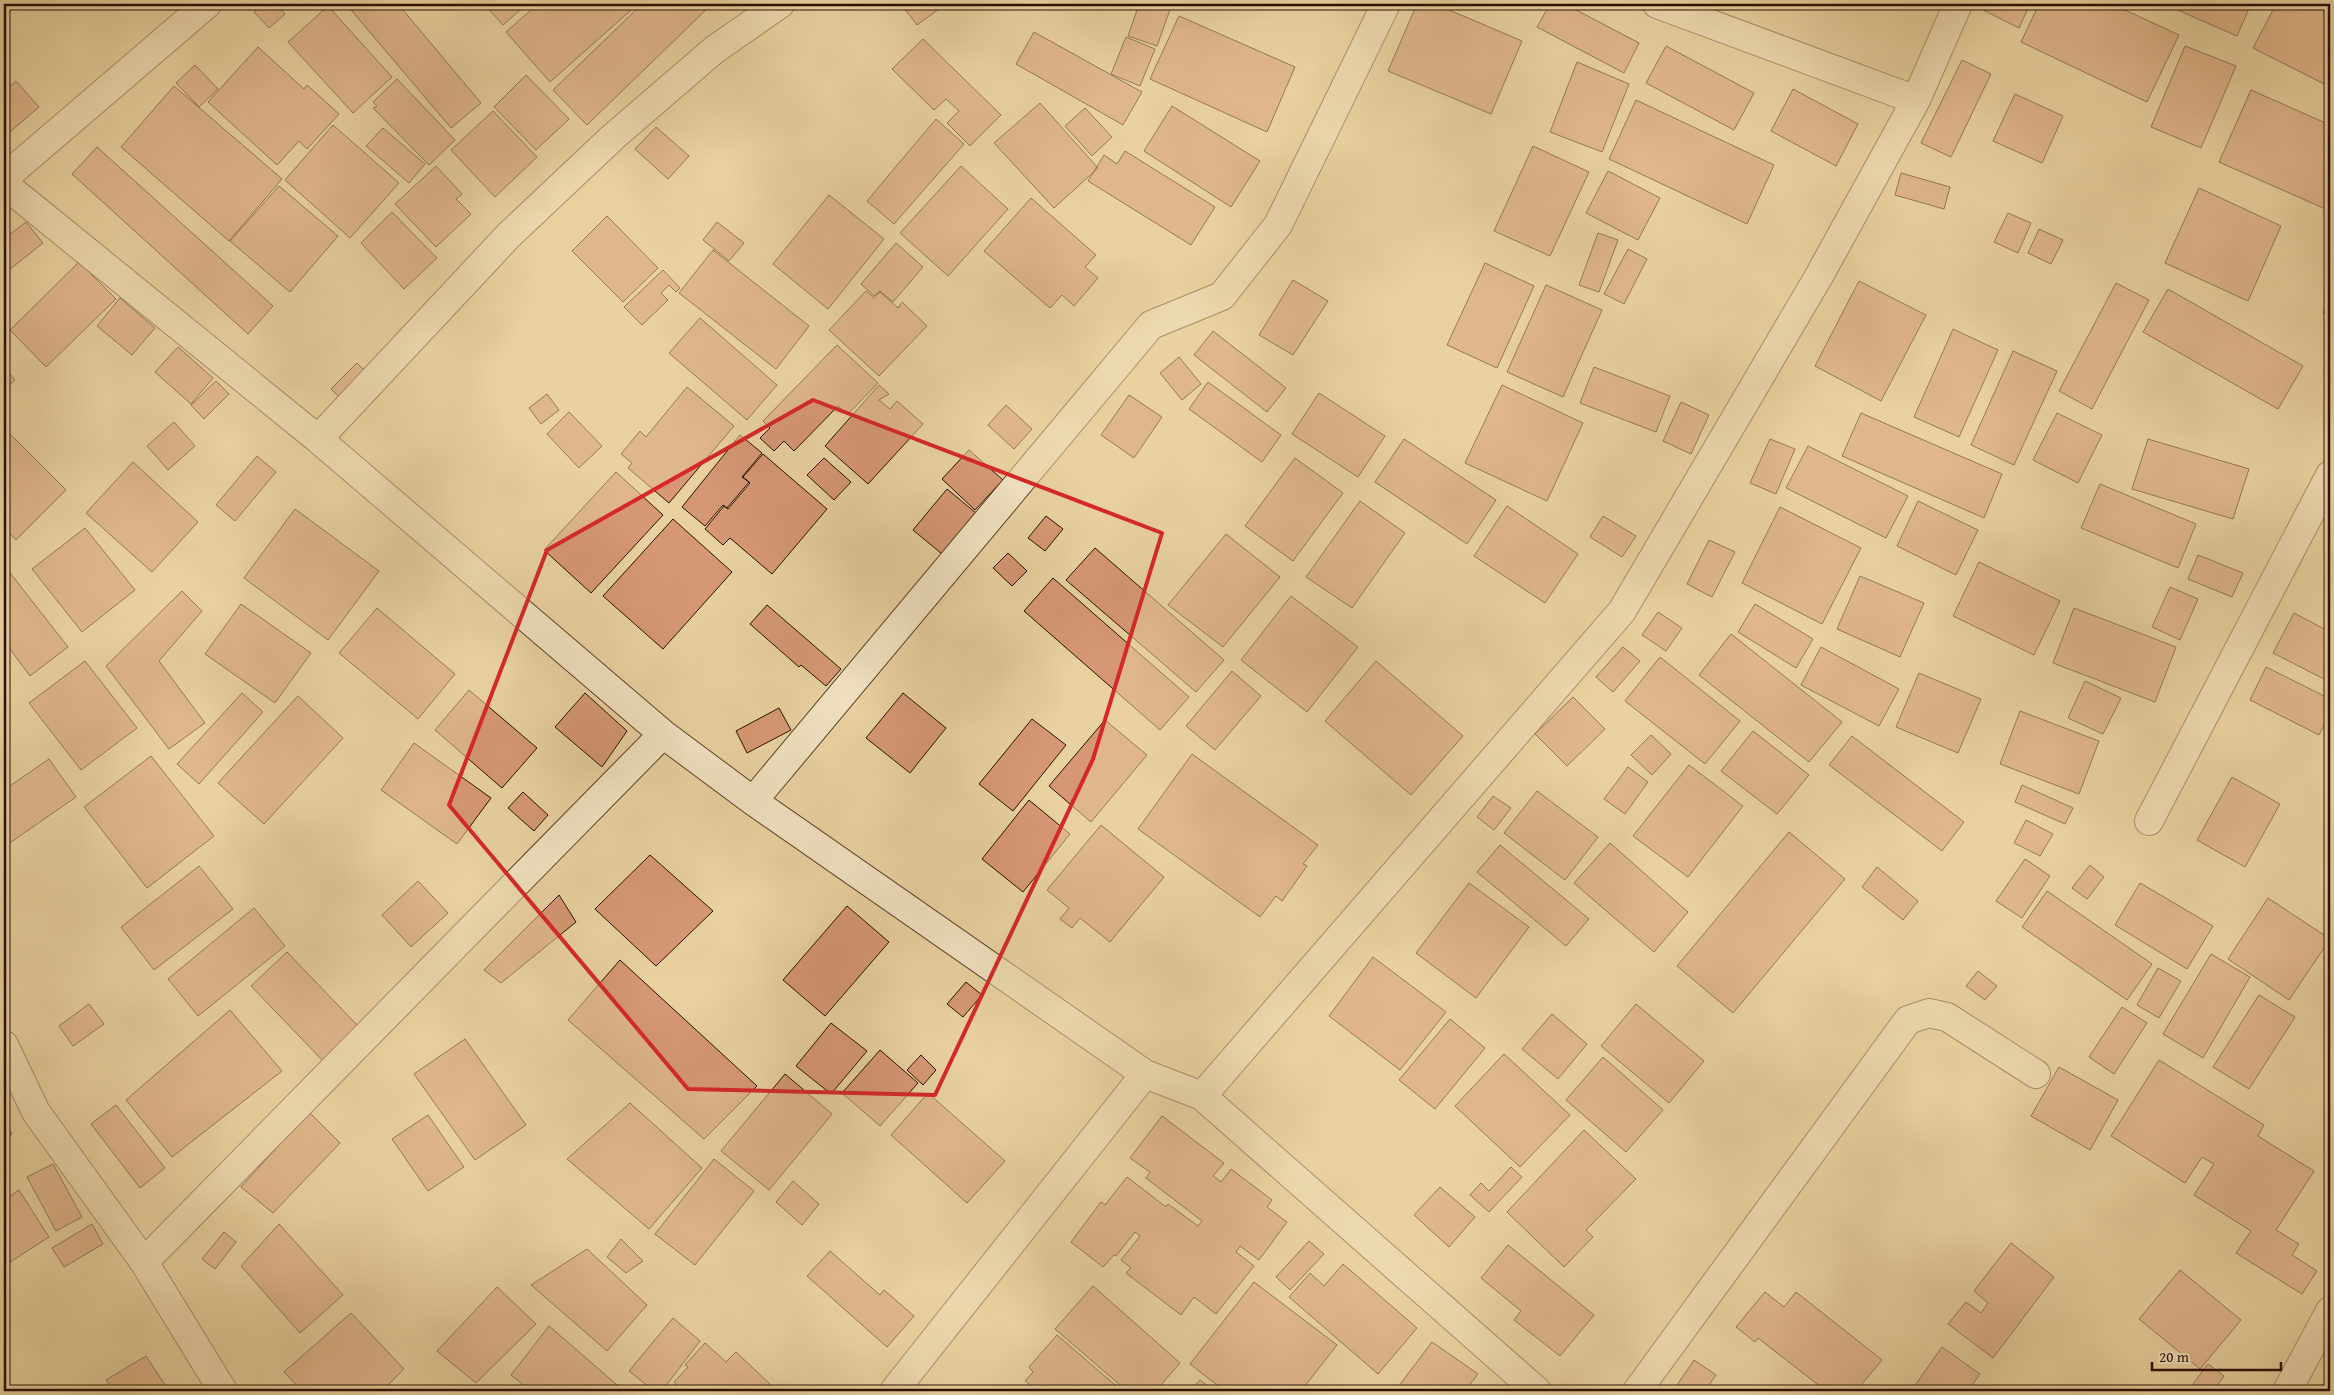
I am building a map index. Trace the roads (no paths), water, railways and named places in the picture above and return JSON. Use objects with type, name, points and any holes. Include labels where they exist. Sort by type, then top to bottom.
[{"type":"street","points":[[4,178],[207,4]]},
{"type":"street","points":[[318,439],[509,235],[613,137],[714,50],[780,4]]},
{"type":"street","points":[[754,801],[1151,324],[1222,296],[1278,225],[1386,4]]},
{"type":"street","points":[[1657,4],[1916,100]]},
{"type":"street","points":[[1202,1096],[1622,611],[1819,276],[1916,100],[1958,4]]},
{"type":"street","points":[[4,184],[318,439],[664,734],[754,801],[1145,1074],[1202,1096],[1532,1390]]},
{"type":"street","points":[[2149,821],[2330,475]]},
{"type":"street","points":[[144,1262],[664,734]]},
{"type":"street","points":[[1637,1391],[1908,1020],[1929,1013],[1947,1017],[2036,1074]]},
{"type":"street","points":[[4,1045],[36,1112],[144,1262],[223,1391]]},
{"type":"street","points":[[894,1391],[1145,1074]]},
{"type":"street","points":[[2287,1391],[2330,1311]]}]
